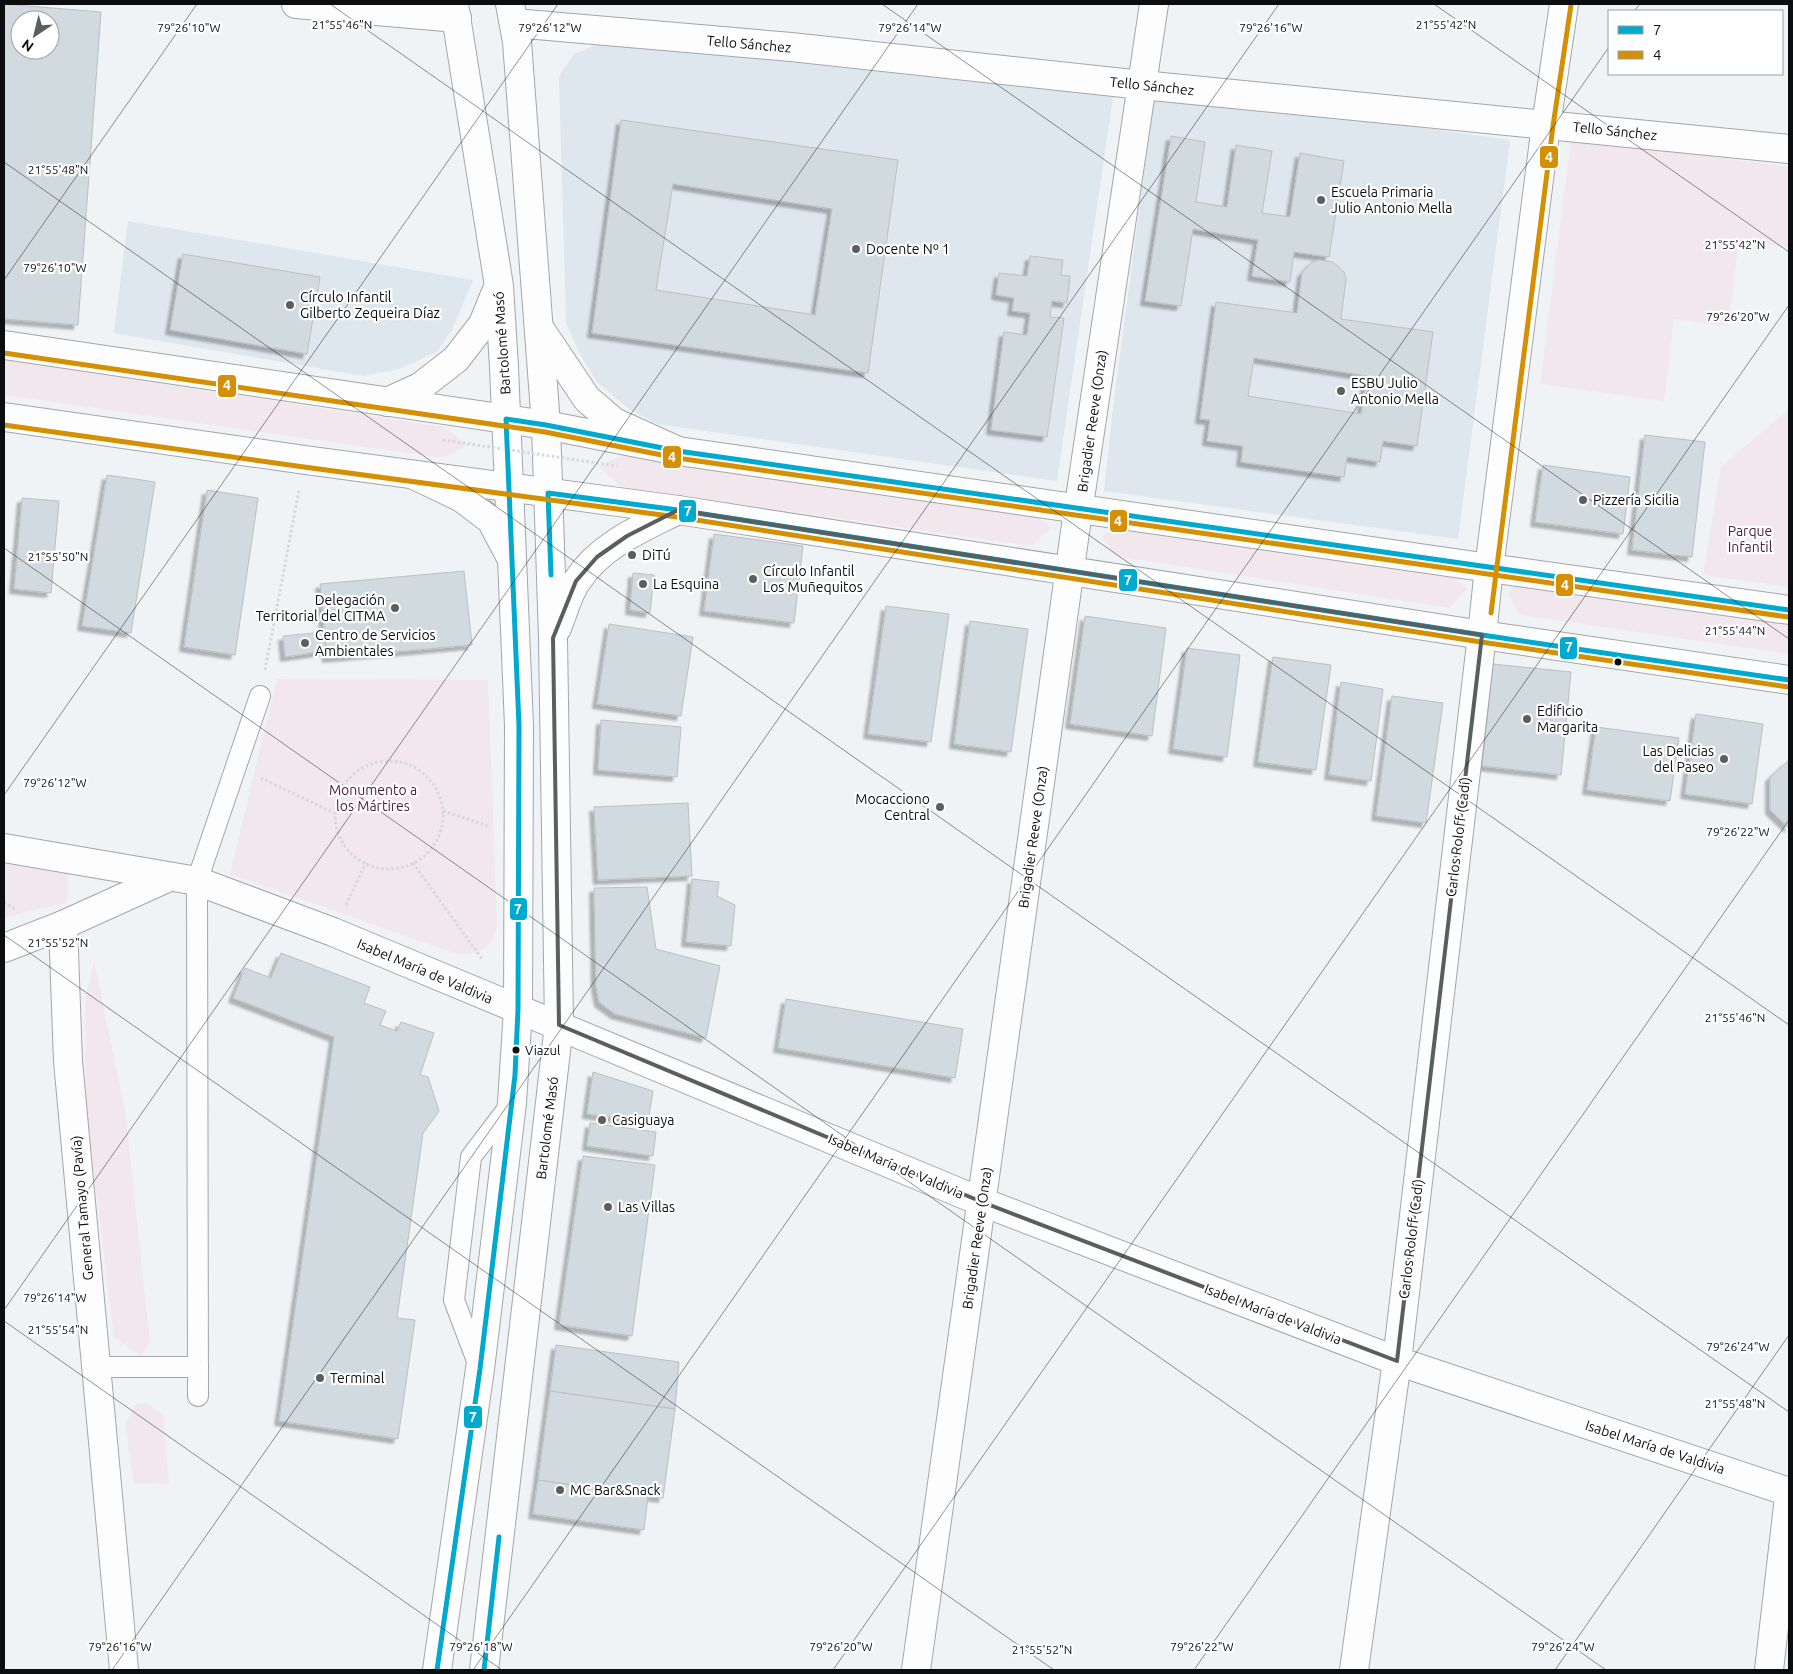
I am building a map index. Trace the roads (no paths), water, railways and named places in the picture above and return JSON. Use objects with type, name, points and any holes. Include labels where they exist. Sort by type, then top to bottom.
[{"type":"street","points":[[296,4],[455,11]]},
{"type":"street","name":"Brigadier Reeve (Onza)","points":[[916,1670],[1070,572],[1154,4]]},
{"type":"street","name":"Carlos Roloff (Cadí)","points":[[1354,1670],[1396,1361],[1489,568],[1546,125],[1564,4]]},
{"type":"street","name":"Bartolomé Masó","points":[[437,1670],[480,1369],[512,1103],[518,1009],[519,726],[499,286],[455,11]]},
{"type":"street","points":[[512,13],[546,425]]},
{"type":"street","name":"Tello Sánchez","points":[[512,13],[791,47],[1142,85],[1789,149]]},
{"type":"street","points":[[387,402],[420,388],[456,359],[483,324],[499,286]]},
{"type":"street","points":[[537,324],[586,399],[614,422],[678,451]]},
{"type":"street","points":[[4,345],[546,425],[678,451],[1079,510],[1789,610]]},
{"type":"street","points":[[4,417],[678,510],[1070,572],[1789,680]]},
{"type":"street","name":"Bartolomé Masó","points":[[484,1670],[559,1025],[553,638],[546,425]]},
{"type":"street","points":[[414,475],[462,498],[491,520],[512,562]]},
{"type":"street","points":[[553,638],[576,581],[597,557],[627,536],[678,510]]},
{"type":"street","name":"Isabel María de Valdivia","points":[[4,848],[197,881],[333,932],[982,1202],[1396,1361],[1789,1492]]},
{"type":"street","points":[[4,948],[63,925],[169,877]]},
{"type":"street","name":"General Tamayo (Pavía)","points":[[63,925],[68,1061],[124,1670]]},
{"type":"street","points":[[1769,1670],[1789,1497]]},
{"type":"lane","points":[[198,1396],[197,881],[260,696]]},
{"type":"lane","points":[[97,1367],[198,1367]]},
{"type":"place","name":"Escuela Primaria Julio Antonio Mella","points":[[1321,200]]},
{"type":"place","name":"Docente Nº 1","points":[[856,249]]},
{"type":"place","name":"Círculo Infantil Gilberto Zequeira Díaz","points":[[290,305]]},
{"type":"place","name":"ESBU Julio Antonio Mella","points":[[1341,391]]},
{"type":"place","name":"Pizzería Sicilia","points":[[1583,500]]},
{"type":"place","name":"DiTú","points":[[632,555]]},
{"type":"place","name":"Círculo Infantil Los Muñequitos","points":[[753,579]]},
{"type":"place","name":"La Esquina","points":[[643,584]]},
{"type":"place","name":"Delegación Territorial del CITMA","points":[[395,608]]},
{"type":"place","name":"Centro de Servicios Ambientales","points":[[305,643]]},
{"type":"place","name":"Edificio Margarita","points":[[1527,719]]},
{"type":"place","name":"Las Delicias del Paseo","points":[[1724,759]]},
{"type":"place","name":"Mocacciono Central","points":[[940,807]]},
{"type":"place","name":"Viazul","points":[[516,1050]]},
{"type":"place","name":"Casiguaya","points":[[602,1120]]},
{"type":"place","name":"Las Villas","points":[[608,1207]]},
{"type":"place","name":"Terminal","points":[[320,1378]]},
{"type":"place","name":"MC Bar&Snack","points":[[560,1490]]},
{"type":"park label","name":"Parque Infantil","points":[[1750,540]]},
{"type":"park label","name":"Monumento a los Mártires","points":[[373,798]]}]
